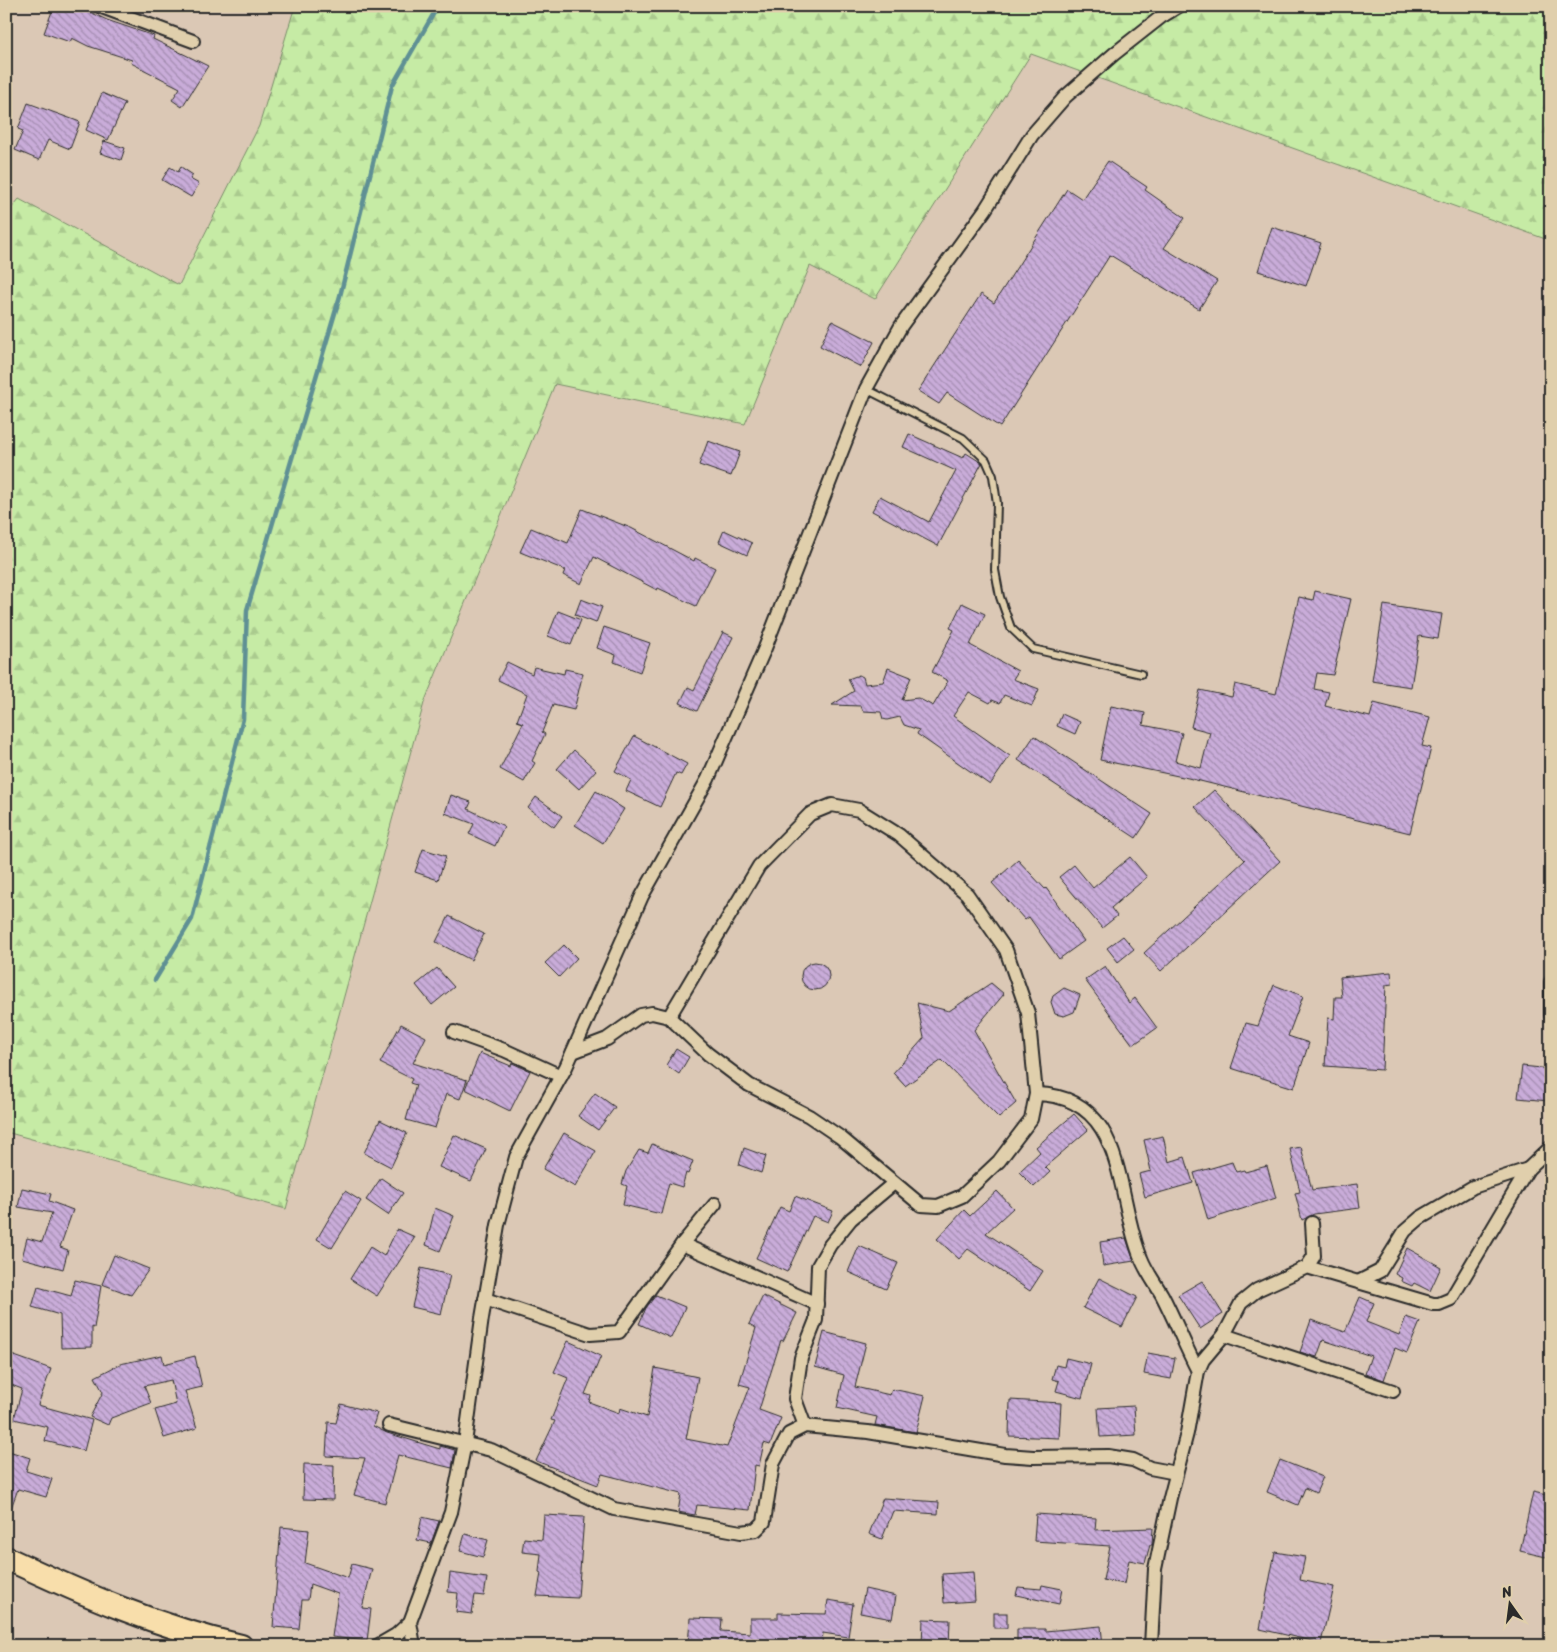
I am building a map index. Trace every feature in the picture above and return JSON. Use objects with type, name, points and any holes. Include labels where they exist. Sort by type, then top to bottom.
[{"type":"highway","points":[[6,1558],[133,1614],[201,1637],[241,1646]]},
{"type":"street","points":[[99,6],[193,41]]},
{"type":"street","points":[[377,1646],[396,1635],[410,1622],[452,1512],[465,1443],[485,1299],[498,1225],[516,1157],[573,1052],[642,896],[712,770],[765,648],[866,389],[902,326],[985,210],[1032,135],[1072,91],[1153,23],[1179,6]]},
{"type":"street","points":[[573,1052],[607,1039],[641,1016],[652,1013],[668,1017],[708,1054],[749,1085],[809,1116],[840,1137],[921,1206],[938,1206],[962,1196],[999,1161],[1031,1118],[1036,1094],[1028,1013],[1006,950],[968,894],[899,834],[859,810],[832,805],[810,814],[759,866],[668,1017]]},
{"type":"street","points":[[1551,982],[1551,1016]]},
{"type":"street","points":[[454,1032],[504,1050],[561,1076]]},
{"type":"street","points":[[1036,1094],[1053,1094],[1077,1105],[1097,1120],[1114,1151],[1141,1258],[1162,1296],[1198,1371]]},
{"type":"street","points":[[1307,1267],[1360,1280],[1433,1304],[1439,1304],[1451,1298],[1528,1169],[1551,1147]]},
{"type":"street","points":[[1360,1280],[1380,1270],[1405,1231],[1420,1218],[1473,1187],[1528,1169]]},
{"type":"street","points":[[805,1426],[794,1398],[801,1358],[816,1320],[818,1266],[830,1245],[851,1219],[894,1183]]},
{"type":"street","points":[[485,1299],[590,1334],[619,1332],[682,1244],[715,1204]]},
{"type":"street","points":[[1151,1646],[1156,1569],[1176,1473],[1187,1433],[1198,1371],[1202,1360],[1224,1335],[1242,1303],[1258,1290],[1307,1267],[1314,1256],[1312,1223]]},
{"type":"street","points":[[682,1244],[817,1304]]},
{"type":"street","points":[[1224,1335],[1394,1391]]},
{"type":"street","points":[[389,1425],[491,1450],[518,1461],[596,1502],[614,1509],[741,1532],[756,1530],[764,1522],[773,1464],[789,1434],[805,1426],[868,1432],[1005,1455],[1133,1460],[1150,1468],[1176,1473]]},
{"type":"street","points":[[410,1622],[414,1646]]},
{"type":"lane","points":[[866,389],[963,438],[986,460],[993,476],[997,503],[995,570],[1000,597],[1011,628],[1033,649],[1141,674]]},
{"type":"green space","points":[[295,6],[1551,6],[1551,241],[1031,54],[875,299],[810,266],[745,424],[555,384],[424,703],[286,1209],[6,1132],[6,215],[19,199],[179,285],[259,126]]},
{"type":"building","points":[[54,6],[77,6],[107,20],[154,36],[153,39],[208,66],[182,107],[172,100],[180,88],[131,63],[132,60],[88,46],[72,38],[70,42],[44,33]]},
{"type":"building","points":[[102,93],[125,103],[108,140],[86,130]]},
{"type":"building","points":[[28,103],[80,122],[70,149],[48,140],[39,160],[15,150],[23,131],[18,129]]},
{"type":"building","points":[[104,141],[125,148],[121,160],[100,153]]},
{"type":"building","points":[[1108,161],[1147,187],[1145,190],[1185,218],[1164,248],[1217,281],[1199,309],[1110,255],[1000,427],[947,393],[939,404],[918,391],[981,294],[994,303],[1067,189],[1082,199]]},
{"type":"building","points":[[170,167],[178,172],[181,167],[193,175],[190,179],[199,184],[191,197],[162,180]]},
{"type":"building","points":[[1272,227],[1321,243],[1306,286],[1258,271]]},
{"type":"building","points":[[832,321],[874,342],[861,367],[820,346]]},
{"type":"building","points":[[909,434],[963,458],[966,453],[982,463],[938,546],[872,511],[880,496],[929,522],[956,471],[903,447]]},
{"type":"building","points":[[708,441],[740,452],[731,476],[699,465]]},
{"type":"building","points":[[582,509],[631,528],[694,561],[695,558],[715,568],[696,606],[658,588],[657,590],[594,557],[581,584],[563,575],[565,570],[520,552],[531,528],[568,543]]},
{"type":"building","points":[[724,530],[752,543],[747,555],[719,542]]},
{"type":"building","points":[[1315,591],[1351,599],[1333,675],[1317,673],[1314,689],[1329,692],[1325,706],[1370,717],[1374,703],[1430,717],[1422,746],[1431,748],[1410,833],[1188,778],[1100,760],[1111,706],[1145,713],[1143,725],[1182,733],[1175,761],[1201,768],[1210,732],[1191,727],[1200,690],[1232,697],[1235,684],[1276,694],[1299,597],[1313,600]]},
{"type":"building","points":[[581,599],[602,607],[596,623],[575,615]]},
{"type":"building","points":[[962,603],[985,614],[970,645],[1018,671],[1013,679],[1039,689],[1032,706],[1004,695],[1000,703],[992,700],[990,703],[969,692],[953,716],[1010,756],[990,785],[917,734],[919,730],[904,725],[900,717],[887,720],[883,719],[881,712],[863,711],[861,706],[832,705],[854,691],[848,679],[859,675],[863,677],[865,684],[883,682],[888,668],[911,677],[902,700],[918,698],[933,706],[948,681],[932,672],[954,630],[950,628]]},
{"type":"building","points":[[1384,605],[1442,614],[1438,639],[1419,636],[1411,687],[1372,681]]},
{"type":"building","points":[[558,611],[581,620],[571,645],[548,636]]},
{"type":"building","points":[[604,627],[650,643],[640,672],[614,662],[616,655],[597,648]]},
{"type":"building","points":[[723,632],[733,637],[697,711],[680,703],[688,687],[694,690]]},
{"type":"building","points":[[507,662],[532,674],[534,667],[564,674],[565,669],[583,673],[574,710],[553,705],[542,732],[545,734],[532,761],[535,763],[524,782],[500,769],[523,723],[517,721],[527,694],[498,680]]},
{"type":"building","points":[[1062,714],[1080,722],[1075,734],[1057,726]]},
{"type":"building","points":[[634,736],[687,764],[681,775],[676,773],[660,807],[626,791],[631,780],[615,771]]},
{"type":"building","points":[[1034,736],[1152,814],[1136,838],[1018,760]]},
{"type":"building","points":[[574,750],[596,770],[579,789],[557,769]]},
{"type":"building","points":[[1214,790],[1280,861],[1161,971],[1144,953],[1245,860],[1195,807]]},
{"type":"building","points":[[596,791],[624,809],[603,843],[575,825]]},
{"type":"building","points":[[451,795],[471,802],[468,809],[504,826],[495,846],[469,834],[474,824],[445,813]]},
{"type":"building","points":[[536,797],[562,816],[554,827],[528,808]]},
{"type":"building","points":[[423,849],[446,856],[438,880],[415,872]]},
{"type":"building","points":[[1130,857],[1147,877],[1111,908],[1117,916],[1102,928],[1059,877],[1074,865],[1093,888]]},
{"type":"building","points":[[1018,860],[1046,888],[1084,941],[1059,959],[1029,917],[1025,920],[992,883]]},
{"type":"building","points":[[449,916],[484,934],[471,960],[436,942]]},
{"type":"building","points":[[1123,936],[1134,949],[1118,962],[1107,948]]},
{"type":"building","points":[[564,945],[577,958],[559,977],[545,963]]},
{"type":"building","points":[[815,962],[825,966],[829,976],[825,986],[815,990],[805,986],[801,976],[805,966]]},
{"type":"building","points":[[1105,966],[1129,1003],[1135,998],[1157,1028],[1133,1045],[1085,980]]},
{"type":"building","points":[[437,968],[454,987],[432,1005],[416,985]]},
{"type":"building","points":[[1391,972],[1392,984],[1386,985],[1382,1070],[1325,1066],[1328,1018],[1334,1019],[1335,997],[1342,997],[1340,977]]},
{"type":"building","points":[[991,983],[1004,994],[974,1030],[1016,1103],[999,1118],[942,1060],[905,1086],[893,1073],[924,1038],[917,1003],[949,1011]]},
{"type":"building","points":[[1274,985],[1303,996],[1288,1036],[1309,1043],[1294,1088],[1231,1068],[1246,1023],[1258,1026]]},
{"type":"building","points":[[1064,988],[1080,995],[1074,1012],[1064,1016],[1055,1014],[1051,1002],[1053,996]]},
{"type":"building","points":[[401,1024],[426,1037],[413,1063],[467,1080],[460,1099],[446,1094],[435,1128],[406,1120],[416,1085],[410,1083],[412,1079],[380,1063]]},
{"type":"building","points":[[676,1049],[689,1057],[679,1074],[666,1065]]},
{"type":"building","points":[[480,1053],[511,1066],[512,1063],[530,1071],[510,1111],[465,1089]]},
{"type":"building","points":[[1522,1066],[1551,1069],[1548,1101],[1518,1098]]},
{"type":"building","points":[[595,1093],[615,1107],[598,1130],[578,1116]]},
{"type":"building","points":[[1074,1114],[1088,1130],[1045,1167],[1050,1172],[1034,1187],[1019,1172],[1040,1152],[1036,1147]]},
{"type":"building","points":[[380,1120],[407,1133],[391,1167],[364,1153]]},
{"type":"building","points":[[564,1133],[596,1151],[575,1187],[543,1169]]},
{"type":"building","points":[[454,1135],[486,1149],[471,1181],[439,1167]]},
{"type":"building","points":[[1163,1136],[1169,1162],[1185,1157],[1193,1183],[1145,1197],[1139,1174],[1151,1171],[1144,1140]]},
{"type":"building","points":[[652,1144],[693,1161],[688,1174],[686,1173],[682,1187],[669,1183],[661,1214],[623,1205],[627,1186],[622,1184],[626,1171],[639,1150],[648,1153]]},
{"type":"building","points":[[1301,1147],[1312,1190],[1357,1184],[1360,1208],[1314,1214],[1302,1220],[1295,1193],[1300,1192],[1290,1149]]},
{"type":"building","points":[[744,1148],[766,1156],[761,1173],[739,1165]]},
{"type":"building","points":[[1232,1162],[1236,1172],[1244,1170],[1245,1172],[1267,1166],[1276,1198],[1208,1220],[1194,1173]]},
{"type":"building","points":[[381,1178],[403,1193],[388,1215],[366,1200]]},
{"type":"building","points":[[22,1188],[51,1194],[49,1201],[73,1210],[60,1247],[68,1250],[63,1269],[22,1258],[27,1238],[42,1242],[52,1213],[18,1207]]},
{"type":"building","points":[[345,1191],[361,1201],[332,1248],[317,1239]]},
{"type":"building","points":[[997,1191],[1013,1208],[986,1233],[1043,1271],[1030,1291],[968,1249],[959,1259],[937,1239],[964,1210],[970,1216]]},
{"type":"building","points":[[795,1196],[833,1211],[828,1222],[813,1216],[787,1272],[756,1258],[780,1207],[789,1211]]},
{"type":"building","points":[[435,1208],[454,1216],[440,1251],[426,1245]]},
{"type":"building","points":[[397,1229],[415,1237],[377,1296],[350,1279],[370,1247],[384,1256]]},
{"type":"building","points":[[1126,1238],[1134,1261],[1103,1266],[1100,1242]]},
{"type":"building","points":[[859,1246],[898,1263],[886,1289],[848,1272]]},
{"type":"building","points":[[1407,1248],[1441,1267],[1430,1291],[1414,1283],[1412,1286],[1401,1281],[1402,1278],[1395,1274]]},
{"type":"building","points":[[114,1255],[149,1269],[131,1295],[102,1284]]},
{"type":"building","points":[[421,1268],[450,1275],[441,1314],[412,1307]]},
{"type":"building","points":[[1099,1278],[1137,1297],[1122,1327],[1083,1308]]},
{"type":"building","points":[[75,1280],[101,1286],[94,1328],[92,1327],[92,1347],[61,1348],[60,1315],[32,1307],[38,1287],[71,1296]]},
{"type":"building","points":[[1202,1281],[1223,1314],[1200,1329],[1178,1295]]},
{"type":"building","points":[[656,1295],[685,1307],[671,1338],[639,1324],[646,1308]]},
{"type":"building","points":[[763,1296],[797,1313],[783,1341],[781,1340],[759,1410],[781,1418],[770,1445],[764,1443],[759,1466],[755,1465],[750,1510],[697,1505],[695,1515],[678,1512],[681,1494],[602,1474],[598,1485],[536,1461],[555,1421],[551,1420],[568,1378],[554,1372],[568,1341],[601,1356],[585,1394],[591,1396],[589,1402],[619,1413],[620,1408],[647,1417],[655,1368],[698,1377],[686,1439],[727,1447],[750,1387],[739,1384],[756,1328],[749,1324]]},
{"type":"building","points":[[1360,1297],[1374,1303],[1366,1322],[1399,1335],[1406,1317],[1420,1322],[1407,1353],[1395,1348],[1384,1380],[1365,1373],[1371,1356],[1323,1340],[1317,1357],[1300,1352],[1311,1320],[1345,1332]]},
{"type":"building","points":[[824,1332],[866,1343],[855,1387],[890,1395],[892,1389],[925,1396],[916,1432],[875,1425],[877,1417],[837,1408],[844,1375],[815,1367]]},
{"type":"building","points":[[6,1353],[51,1369],[38,1405],[92,1420],[84,1451],[45,1441],[48,1427],[14,1419],[22,1389],[6,1383]]},
{"type":"building","points":[[1148,1353],[1175,1358],[1171,1379],[1144,1374]]},
{"type":"building","points":[[162,1355],[164,1364],[195,1356],[202,1387],[185,1391],[197,1428],[164,1438],[155,1410],[176,1404],[171,1380],[144,1386],[151,1403],[111,1418],[108,1425],[90,1417],[103,1392],[95,1377],[120,1364]]},
{"type":"building","points":[[1066,1358],[1091,1364],[1082,1398],[1056,1391],[1059,1381],[1052,1379],[1056,1365],[1064,1367]]},
{"type":"building","points":[[1010,1400],[1061,1403],[1059,1438],[1009,1436]]},
{"type":"building","points":[[341,1404],[377,1413],[373,1426],[387,1433],[440,1449],[440,1446],[455,1450],[452,1468],[398,1455],[385,1503],[354,1495],[365,1458],[326,1456],[328,1422],[336,1423]]},
{"type":"building","points":[[1134,1406],[1136,1435],[1100,1437],[1098,1408]]},
{"type":"building","points":[[6,1450],[30,1458],[26,1471],[52,1479],[46,1497],[18,1489],[8,1516]]},
{"type":"building","points":[[1280,1460],[1323,1477],[1316,1493],[1305,1488],[1298,1505],[1267,1492]]},
{"type":"building","points":[[304,1464],[334,1465],[333,1500],[303,1499]]},
{"type":"building","points":[[1533,1492],[1551,1496],[1551,1536],[1546,1557],[1520,1551]]},
{"type":"building","points":[[883,1498],[939,1502],[938,1514],[893,1511],[882,1539],[869,1534]]},
{"type":"building","points":[[1036,1514],[1096,1518],[1095,1530],[1153,1528],[1152,1545],[1150,1545],[1145,1563],[1129,1560],[1124,1584],[1103,1580],[1110,1546],[1034,1541]]},
{"type":"building","points":[[544,1515],[584,1517],[578,1598],[537,1596],[541,1573],[539,1572],[541,1554],[522,1552],[524,1538],[542,1540]]},
{"type":"building","points":[[422,1517],[439,1521],[431,1543],[417,1540]]},
{"type":"building","points":[[281,1527],[309,1530],[305,1563],[348,1578],[352,1564],[372,1569],[362,1608],[371,1609],[367,1641],[332,1637],[338,1594],[310,1584],[308,1600],[302,1600],[299,1629],[273,1627]]},
{"type":"building","points":[[465,1534],[488,1540],[483,1557],[460,1551]]},
{"type":"building","points":[[1275,1552],[1305,1557],[1300,1580],[1334,1587],[1321,1643],[1260,1629]]},
{"type":"building","points":[[973,1572],[975,1601],[944,1603],[942,1574]]},
{"type":"building","points":[[450,1573],[487,1578],[484,1596],[475,1595],[472,1614],[456,1612],[458,1593],[448,1592]]},
{"type":"building","points":[[1042,1585],[1062,1589],[1059,1604],[1016,1595],[1018,1587],[1041,1589]]},
{"type":"building","points":[[865,1589],[896,1596],[892,1619],[860,1613]]},
{"type":"building","points":[[828,1600],[853,1604],[848,1637],[823,1633],[822,1643],[804,1642],[804,1645],[688,1646],[690,1618],[722,1619],[721,1631],[750,1633],[750,1618],[778,1618],[778,1613],[826,1614]]},
{"type":"building","points":[[994,1613],[1007,1613],[1007,1628],[994,1628]]},
{"type":"building","points":[[923,1619],[950,1620],[949,1646],[922,1646]]},
{"type":"building","points":[[1101,1626],[1103,1646],[1017,1646],[1017,1629],[1045,1629],[1045,1631]]},
{"type":"waterway","points":[[155,980],[192,919],[243,719],[247,610],[340,296],[392,86],[438,6]]}]
